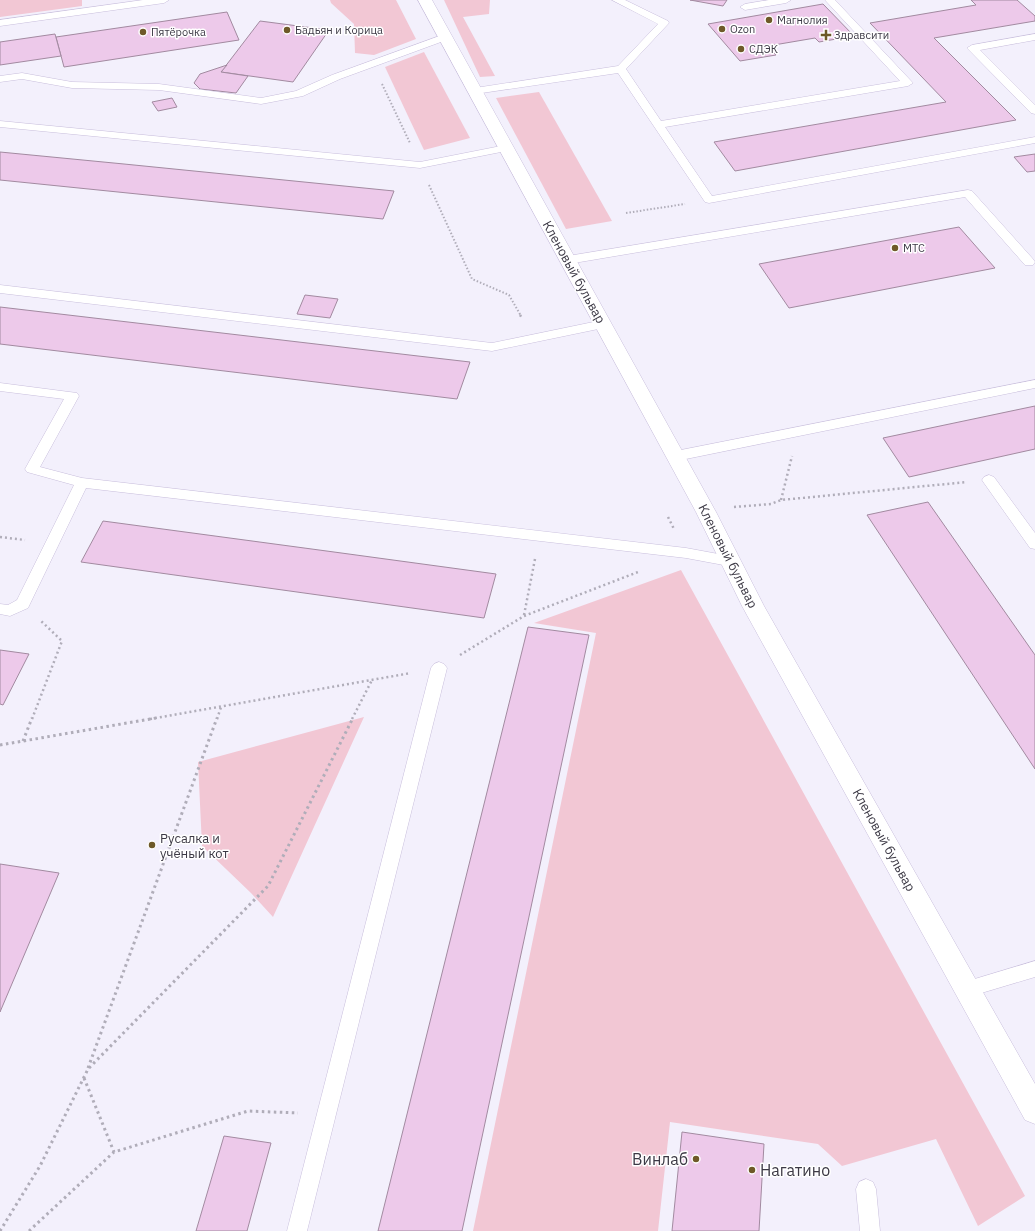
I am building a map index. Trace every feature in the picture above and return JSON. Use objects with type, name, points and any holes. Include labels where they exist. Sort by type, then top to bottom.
[{"type":"street","name":"Кленовый бульвар","points":[[425,0],[676,456],[706,512],[729,561],[1035,1111]]},
{"type":"lane","points":[[0,23],[164,0]]},
{"type":"lane","points":[[475,91],[621,69],[664,23],[617,0]]},
{"type":"lane","points":[[745,7],[786,0]]},
{"type":"lane","points":[[658,126],[908,83],[830,0]]},
{"type":"lane","points":[[0,79],[22,76],[72,85],[159,87],[261,101],[299,94],[336,77],[445,37]]},
{"type":"lane","points":[[1035,37],[972,48],[1035,111]]},
{"type":"lane","points":[[621,69],[709,200],[1035,140]]},
{"type":"lane","points":[[0,124],[420,165],[506,148]]},
{"type":"lane","points":[[568,260],[968,193],[1029,262]]},
{"type":"lane","points":[[0,289],[492,347],[603,324]]},
{"type":"lane","points":[[676,456],[1035,384]]},
{"type":"lane","points":[[0,387],[72,396],[32,469],[82,484],[686,553],[729,561]]},
{"type":"lane","points":[[989,480],[1035,544]]},
{"type":"lane","points":[[0,609],[10,610],[23,604],[82,484]]},
{"type":"lane","points":[[297,1231],[439,668]]},
{"type":"lane","points":[[968,989],[1035,969]]},
{"type":"lane","points":[[866,1189],[870,1231]]},
{"type":"path","points":[[382,83],[472,279],[509,295],[533,338]]},
{"type":"path","points":[[626,213],[686,204]]},
{"type":"path","points":[[781,500],[797,432]]},
{"type":"path","points":[[731,507],[771,504],[781,500],[989,480]]},
{"type":"path","points":[[668,517],[686,553]]},
{"type":"path","points":[[524,616],[539,536]]},
{"type":"path","points":[[0,745],[439,668],[524,616],[642,570]]},
{"type":"path","points":[[23,604],[62,641],[23,741]]},
{"type":"path","points":[[0,1231],[40,1166],[88,1069],[268,886],[372,680]]},
{"type":"path","points":[[114,1152],[84,1080],[221,706]]},
{"type":"path","points":[[29,1231],[114,1152],[248,1111],[327,1114]]},
{"type":"shaded area","points":[[0,0],[82,0],[82,6],[0,17]]},
{"type":"shaded area","points":[[330,0],[396,0],[416,39],[374,55],[355,53],[354,24],[331,3]]},
{"type":"shaded area","points":[[444,0],[490,0],[489,14],[463,17],[495,76],[480,77]]},
{"type":"shaded area","points":[[424,52],[470,138],[424,150],[385,67]]},
{"type":"shaded area","points":[[539,92],[612,221],[566,229],[496,98]]},
{"type":"shaded area","points":[[681,570],[1025,1196],[978,1226],[936,1139],[842,1166],[818,1144],[670,1122],[658,1231],[473,1231],[596,633],[534,623]]},
{"type":"shaded area","points":[[364,717],[273,917],[251,893],[202,846],[198,762]]},
{"type":"building","points":[[690,0],[727,0],[723,6]]},
{"type":"building","points":[[971,0],[1017,0],[1035,16],[1035,21],[934,38],[1016,120],[735,171],[714,142],[946,102],[870,23],[976,5]]},
{"type":"building","points":[[823,4],[854,36],[819,42],[815,38],[768,46],[776,55],[740,61],[708,24]]},
{"type":"building","points":[[227,12],[239,40],[64,67],[56,37]]},
{"type":"building","points":[[260,21],[329,30],[293,82],[221,72]]},
{"type":"building","points":[[55,34],[61,56],[0,65],[0,42]]},
{"type":"building","points":[[227,65],[221,72],[248,76],[236,93],[200,89],[194,83],[200,74]]},
{"type":"building","points":[[172,98],[177,107],[158,111],[152,102]]},
{"type":"building","points":[[0,152],[394,191],[383,219],[0,180]]},
{"type":"building","points":[[1035,154],[1035,171],[1027,172],[1014,157]]},
{"type":"building","points":[[959,227],[995,268],[789,308],[759,264]]},
{"type":"building","points":[[305,295],[338,299],[330,318],[297,314]]},
{"type":"building","points":[[0,307],[470,362],[457,399],[0,344]]},
{"type":"building","points":[[1035,406],[1035,449],[909,477],[883,438]]},
{"type":"building","points":[[928,502],[1035,655],[1035,769],[867,515]]},
{"type":"building","points":[[103,521],[496,574],[484,618],[81,562]]},
{"type":"building","points":[[528,627],[589,635],[462,1231],[378,1231]]},
{"type":"building","points":[[0,650],[29,654],[3,705],[0,704]]},
{"type":"building","points":[[0,864],[59,873],[0,1012]]},
{"type":"building","points":[[682,1132],[764,1144],[759,1231],[672,1231]]},
{"type":"building","points":[[224,1136],[271,1143],[247,1231],[196,1231]]},
{"type":"place","name":"Магнолия","points":[[769,20]]},
{"type":"place","name":"Ozon","points":[[722,29]]},
{"type":"place","name":"Бадьян и Корица","points":[[287,30]]},
{"type":"place","name":"Пятёрочка","points":[[143,32]]},
{"type":"place","name":"Здравсити","points":[[826,35]]},
{"type":"place","name":"СДЭК","points":[[741,49]]},
{"type":"place","name":"МТС","points":[[895,248]]},
{"type":"place","name":"Русалка и учёный кот","points":[[152,845]]},
{"type":"place","name":"Винлаб","points":[[696,1159]]},
{"type":"place","name":"Нагатино","points":[[752,1170]]}]
